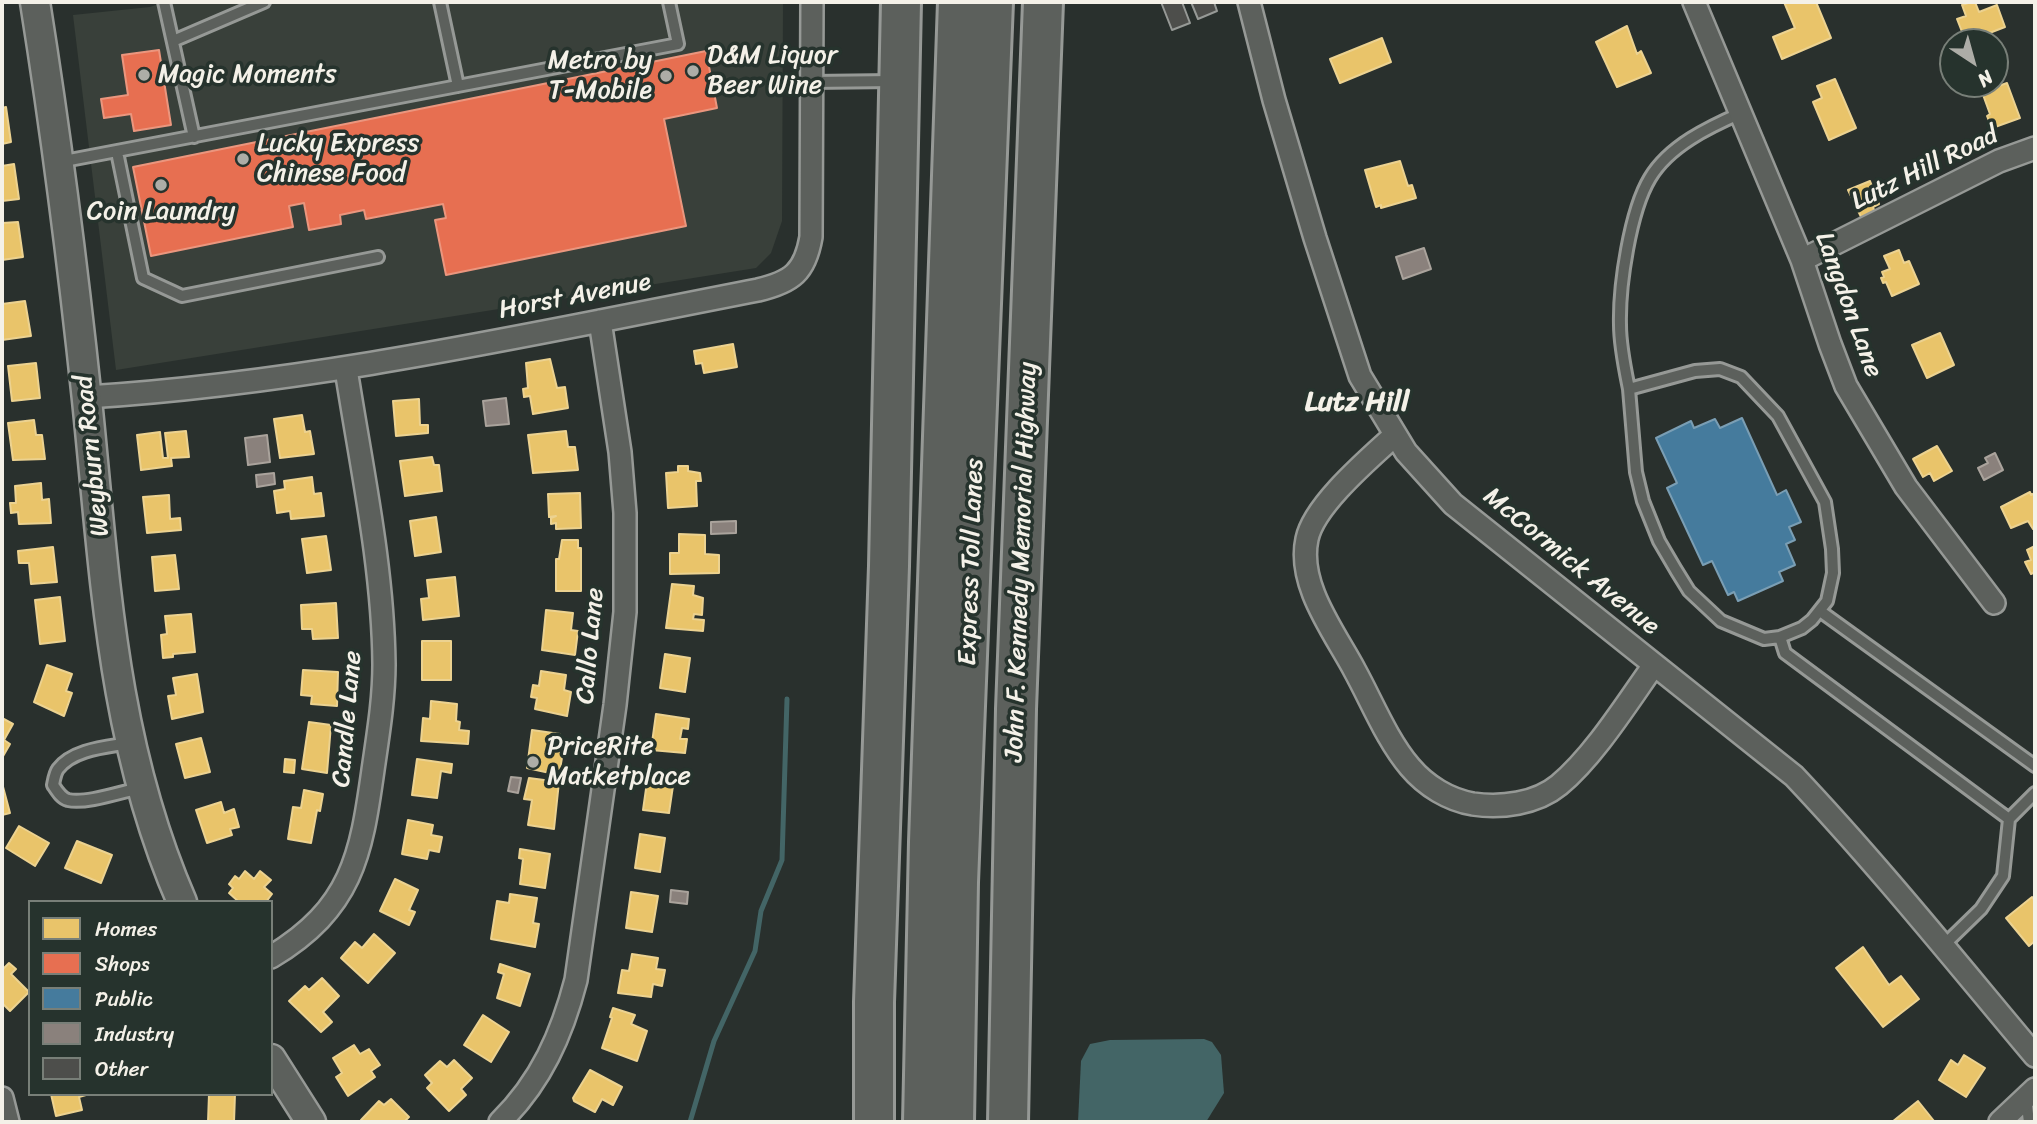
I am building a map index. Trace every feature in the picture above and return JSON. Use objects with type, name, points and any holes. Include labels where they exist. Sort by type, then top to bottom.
[{"type":"highway","points":[[874,1122],[874,1002],[889,566],[901,2]]},
{"type":"highway","name":"Express Toll Lanes","points":[[923,1122],[929,842],[958,2]]},
{"type":"highway","name":"Express Toll Lanes","points":[[954,1122],[958,882],[993,2]]},
{"type":"highway","name":"John F. Kennedy Memorial Highway","points":[[1008,1122],[1016,709],[1043,2]]},
{"type":"street","name":"Weyburn Road","points":[[36,2],[59,162],[87,397],[112,643],[141,788],[153,829],[181,900]]},
{"type":"street","name":"Horst Avenue","points":[[87,397],[234,384],[346,369],[776,286],[802,266],[811,237],[812,2]]},
{"type":"street","name":"McCormick Avenue","points":[[1249,2],[1274,100],[1332,296],[1360,376],[1406,452],[1453,504],[1794,776],[1944,945],[2035,1056]]},
{"type":"street","name":"Langdon Lane","points":[[1694,2],[1802,260],[1838,368],[1865,421],[1906,487],[1994,603]]},
{"type":"street","name":"Lutz Hill Road","points":[[1802,260],[1999,161],[2035,148]]},
{"type":"street","name":"Callo Lane","points":[[500,1122],[538,1077],[567,1017],[576,980],[615,705],[625,612],[625,513],[620,452],[600,321]]},
{"type":"street","name":"Candle Lane","points":[[273,956],[307,932],[327,911],[343,889],[357,859],[364,834],[382,705],[383,629],[377,566],[346,369]]},
{"type":"street","points":[[1395,435],[1354,473],[1317,516],[1307,538],[1306,565],[1321,608],[1391,736],[1409,766],[1423,780],[1441,793],[1467,803],[1490,806],[1516,804],[1537,797],[1558,786],[1579,764],[1654,665]]},
{"type":"street","points":[[273,1062],[311,1122]]},
{"type":"street","points":[[2000,1122],[2030,1093]]},
{"type":"street","points":[[2,1098],[8,1122]]},
{"type":"lane","points":[[164,2],[194,137]]},
{"type":"lane","points":[[173,41],[264,2]]},
{"type":"lane","points":[[440,2],[458,86]]},
{"type":"lane","points":[[59,162],[678,44],[669,2]]},
{"type":"lane","points":[[812,82],[899,80]]},
{"type":"lane","points":[[1629,389],[1695,371],[1720,369],[1741,377],[1772,408],[1825,502],[1832,549],[1833,573],[1827,601],[1802,628],[1780,637],[1764,639],[1721,621],[1689,591],[1675,570],[1660,541],[1638,481],[1620,326],[1622,284],[1642,197],[1650,178],[1667,158],[1711,127],[1742,113]]},
{"type":"lane","points":[[117,152],[143,278],[182,296],[378,257]]},
{"type":"lane","points":[[1819,611],[2035,766]]},
{"type":"lane","points":[[1780,637],[1785,653],[2009,819]]},
{"type":"lane","points":[[130,743],[88,751],[70,759],[56,770],[53,785],[61,796],[69,800],[82,800],[141,788]]},
{"type":"lane","points":[[1944,945],[1981,909],[2003,876],[2009,819],[2035,793]]},
{"type":"lane","points":[[2029,1122],[2030,1093]]},
{"type":"shaded area","points":[[165,2],[783,2],[782,221],[771,253],[756,268],[116,370],[73,15],[150,7]]},
{"type":"water","points":[[1204,1039],[1212,1042],[1221,1055],[1224,1093],[1206,1122],[1078,1122],[1081,1061],[1090,1044],[1110,1040]]},
{"type":"building: Homes","points":[[1784,2],[1816,2],[1831,38],[1782,59],[1773,37],[1795,28]]},
{"type":"building: Homes","points":[[1975,2],[1979,12],[1997,5],[2005,27],[1961,28],[1957,19],[1966,16],[1962,5]]},
{"type":"building: Homes","points":[[1627,26],[1637,54],[1641,51],[1651,73],[1617,87],[1596,42]]},
{"type":"building: Homes","points":[[1382,38],[1391,62],[1340,83],[1330,59]]},
{"type":"building: Homes","points":[[1835,79],[1856,128],[1829,140],[1813,102],[1822,98],[1817,86]]},
{"type":"building: Homes","points":[[2009,88],[2020,118],[1995,127],[1987,116],[1990,114],[1984,98],[2009,98]]},
{"type":"building: Homes","points":[[6,107],[11,142],[2,144],[2,108]]},
{"type":"building: Homes","points":[[1400,161],[1408,186],[1412,185],[1416,198],[1376,207],[1365,170]]},
{"type":"building: Homes","points":[[14,164],[19,199],[2,201],[2,166]]},
{"type":"building: Homes","points":[[1870,181],[1879,204],[1873,207],[1876,215],[1863,221],[1848,190]]},
{"type":"building: Homes","points":[[18,222],[23,257],[2,260],[2,223]]},
{"type":"building: Homes","points":[[1899,250],[1904,263],[1909,261],[1919,284],[1892,296],[1886,282],[1883,283],[1881,278],[1884,277],[1882,272],[1890,269],[1884,256]]},
{"type":"building: Homes","points":[[25,301],[31,336],[2,340],[2,304]]},
{"type":"building: Homes","points":[[1940,333],[1954,365],[1927,378],[1912,345]]},
{"type":"building: Homes","points":[[733,344],[737,367],[704,373],[702,363],[696,364],[694,351]]},
{"type":"building: Homes","points":[[550,359],[557,388],[565,387],[568,408],[533,414],[530,396],[524,397],[523,389],[528,388],[526,363]]},
{"type":"building: Homes","points":[[36,363],[40,398],[12,401],[8,366]]},
{"type":"building: Homes","points":[[419,399],[420,425],[428,425],[428,433],[396,436],[393,401]]},
{"type":"building: Homes","points":[[302,415],[305,432],[310,431],[314,454],[280,458],[274,419]]},
{"type":"building: Homes","points":[[34,420],[36,435],[42,435],[45,459],[13,460],[8,423]]},
{"type":"building: Homes","points":[[186,431],[189,457],[171,458],[172,466],[141,470],[137,435],[160,432],[163,458],[168,458],[165,433]]},
{"type":"building: Homes","points":[[566,431],[568,447],[575,447],[578,470],[533,473],[528,435]]},
{"type":"building: Homes","points":[[1937,446],[1952,471],[1934,481],[1930,473],[1923,477],[1913,459]]},
{"type":"building: Homes","points":[[432,457],[434,465],[439,465],[442,491],[405,496],[400,461]]},
{"type":"building: Homes","points":[[678,466],[688,466],[688,471],[700,473],[701,481],[696,481],[697,506],[668,508],[666,473],[678,472]]},
{"type":"building: Homes","points":[[312,477],[314,494],[321,493],[324,516],[291,519],[290,511],[277,513],[274,491],[285,489],[284,481]]},
{"type":"building: Homes","points":[[41,483],[42,500],[49,499],[51,523],[19,524],[18,512],[11,513],[10,503],[16,503],[15,486]]},
{"type":"building: Homes","points":[[2030,492],[2031,495],[2035,493],[2035,528],[2033,529],[2028,521],[2011,528],[2001,507]]},
{"type":"building: Homes","points":[[580,493],[581,528],[556,529],[556,523],[551,524],[551,518],[556,516],[549,517],[548,494]]},
{"type":"building: Homes","points":[[169,495],[170,519],[180,518],[181,530],[147,533],[143,497]]},
{"type":"building: Homes","points":[[436,517],[441,552],[415,556],[410,521]]},
{"type":"building: Homes","points":[[679,534],[705,535],[705,554],[719,555],[719,573],[670,574],[670,553],[679,553]]},
{"type":"building: Homes","points":[[326,536],[331,570],[307,573],[302,539]]},
{"type":"building: Homes","points":[[562,540],[578,540],[578,548],[581,548],[581,591],[556,591],[556,559],[559,559]]},
{"type":"building: Homes","points":[[2035,546],[2035,572],[2031,574],[2025,562],[2031,560],[2027,550]]},
{"type":"building: Homes","points":[[53,547],[57,582],[31,584],[29,563],[19,563],[18,551]]},
{"type":"building: Homes","points":[[175,555],[179,589],[155,591],[152,557]]},
{"type":"building: Homes","points":[[455,577],[459,616],[423,620],[421,599],[429,598],[427,580]]},
{"type":"building: Homes","points":[[672,584],[694,586],[693,595],[703,598],[702,615],[694,614],[693,619],[704,620],[703,631],[666,628]]},
{"type":"building: Homes","points":[[60,597],[65,641],[40,644],[35,600]]},
{"type":"building: Homes","points":[[336,603],[338,638],[313,639],[312,629],[302,629],[301,605]]},
{"type":"building: Homes","points":[[546,610],[573,613],[571,630],[578,631],[575,655],[542,650]]},
{"type":"building: Homes","points":[[191,614],[195,652],[163,658],[161,635],[167,634],[165,616]]},
{"type":"building: Homes","points":[[422,641],[451,641],[451,680],[422,680]]},
{"type":"building: Homes","points":[[665,654],[690,658],[685,692],[660,688]]},
{"type":"building: Homes","points":[[47,665],[72,674],[66,691],[72,693],[64,716],[34,702]]},
{"type":"building: Homes","points":[[303,670],[338,672],[337,706],[311,704],[312,696],[301,695]]},
{"type":"building: Homes","points":[[541,671],[566,675],[564,690],[571,692],[567,716],[535,709],[537,698],[531,697],[533,685],[539,686]]},
{"type":"building: Homes","points":[[197,674],[203,712],[172,719],[168,696],[176,695],[173,678]]},
{"type":"building: Homes","points":[[431,701],[457,704],[456,721],[460,722],[459,730],[469,731],[468,744],[421,741],[423,718],[430,719]]},
{"type":"building: Homes","points":[[656,714],[689,719],[688,729],[682,728],[680,739],[687,739],[685,753],[651,750]]},
{"type":"building: Homes","points":[[2,718],[13,724],[4,740],[10,744],[2,758]]},
{"type":"building: Homes","points":[[309,722],[331,725],[327,773],[302,769]]},
{"type":"building: Homes","points":[[532,730],[560,734],[557,751],[563,752],[559,775],[527,768]]},
{"type":"building: Homes","points":[[201,738],[210,772],[185,778],[176,744]]},
{"type":"building: Homes","points":[[285,759],[295,760],[294,773],[284,772]]},
{"type":"building: Homes","points":[[417,759],[452,764],[451,773],[441,771],[437,798],[412,795]]},
{"type":"building: Homes","points":[[648,775],[674,779],[669,813],[643,810]]},
{"type":"building: Homes","points":[[529,778],[559,782],[554,829],[528,825],[532,800],[524,799]]},
{"type":"building: Homes","points":[[2,783],[10,813],[2,815]]},
{"type":"building: Homes","points":[[304,790],[323,794],[311,843],[288,839],[293,807],[301,808]]},
{"type":"building: Homes","points":[[221,802],[224,813],[234,809],[239,827],[230,829],[232,835],[207,843],[196,810]]},
{"type":"building: Homes","points":[[408,820],[433,825],[431,835],[442,837],[439,852],[429,850],[427,859],[402,854]]},
{"type":"building: Homes","points":[[19,826],[49,843],[35,866],[6,848]]},
{"type":"building: Homes","points":[[640,834],[665,838],[660,872],[635,868]]},
{"type":"building: Homes","points":[[77,841],[112,855],[101,883],[65,868]]},
{"type":"building: Homes","points":[[520,849],[550,854],[545,888],[520,884],[523,859],[519,858]]},
{"type":"building: Homes","points":[[245,871],[254,879],[260,871],[271,880],[264,887],[272,894],[268,900],[237,900],[229,893],[233,888],[229,884],[235,876],[239,879]]},
{"type":"building: Homes","points":[[395,879],[418,890],[409,910],[415,912],[409,925],[380,911]]},
{"type":"building: Homes","points":[[631,892],[658,896],[652,932],[626,928]]},
{"type":"building: Homes","points":[[510,894],[537,898],[533,923],[539,924],[535,947],[491,939],[497,901],[509,903]]},
{"type":"building: Homes","points":[[2032,897],[2035,901],[2035,941],[2029,946],[2006,918]]},
{"type":"building: Homes","points":[[374,934],[395,953],[368,983],[341,958],[355,942],[362,948]]},
{"type":"building: Homes","points":[[1863,947],[1889,985],[1901,976],[1919,999],[1883,1027],[1836,968]]},
{"type":"building: Homes","points":[[632,954],[658,958],[656,969],[665,970],[662,986],[653,984],[651,997],[618,993],[622,970],[629,971]]},
{"type":"building: Homes","points":[[9,963],[16,969],[11,974],[28,991],[10,1011],[2,1003],[2,970]]},
{"type":"building: Homes","points":[[500,964],[530,974],[520,1006],[497,998],[504,974],[498,972]]},
{"type":"building: Homes","points":[[322,978],[339,996],[323,1012],[332,1022],[321,1032],[289,1001],[305,986],[309,990]]},
{"type":"building: Homes","points":[[613,1008],[635,1015],[631,1024],[647,1031],[637,1061],[602,1048]]},
{"type":"building: Homes","points":[[483,1015],[509,1032],[491,1062],[464,1045]]},
{"type":"building: Homes","points":[[354,1045],[360,1054],[369,1049],[380,1065],[371,1071],[375,1077],[348,1096],[336,1077],[342,1073],[333,1058]]},
{"type":"building: Homes","points":[[1964,1055],[1985,1068],[1966,1097],[1939,1080],[1951,1060],[1958,1065]]},
{"type":"building: Homes","points":[[454,1060],[472,1078],[461,1089],[466,1095],[449,1111],[427,1088],[432,1083],[425,1075],[440,1061],[447,1067]]},
{"type":"building: Homes","points":[[590,1070],[622,1087],[613,1105],[602,1099],[595,1112],[573,1098]]},
{"type":"building: Homes","points":[[51,1096],[82,1096],[79,1097],[82,1110],[56,1116]]},
{"type":"building: Homes","points":[[209,1096],[235,1096],[234,1122],[208,1122]]},
{"type":"building: Homes","points":[[391,1099],[409,1117],[404,1122],[361,1120],[379,1101],[384,1105]]},
{"type":"building: Homes","points":[[1918,1101],[1934,1121],[1892,1122]]},
{"type":"building: Shops","name":"Magic Moments","points":[[159,50],[171,125],[134,131],[131,114],[104,118],[101,99],[128,95],[122,55]]},
{"type":"building: Shops","points":[[706,51],[717,108],[664,119],[686,226],[446,275],[435,220],[446,218],[443,204],[366,219],[364,210],[340,215],[341,224],[309,230],[304,203],[289,206],[293,227],[151,256],[133,167]]},
{"type":"building: Public","points":[[1742,418],[1777,495],[1786,490],[1801,522],[1789,527],[1795,540],[1786,544],[1795,565],[1779,572],[1783,581],[1738,601],[1734,592],[1728,595],[1712,561],[1703,565],[1667,488],[1677,483],[1656,438],[1691,421],[1694,428],[1715,419],[1720,428]]},
{"type":"building: Industry","points":[[1424,248],[1431,269],[1403,279],[1396,257]]},
{"type":"building: Industry","points":[[506,398],[509,424],[486,426],[483,401]]},
{"type":"building: Industry","points":[[267,435],[270,462],[248,465],[245,438]]},
{"type":"building: Industry","points":[[1995,453],[2003,470],[1984,480],[1978,468],[1988,463],[1985,458]]},
{"type":"building: Industry","points":[[274,473],[275,484],[257,487],[256,475]]},
{"type":"building: Industry","points":[[736,521],[736,533],[711,534],[711,522]]},
{"type":"building: Industry","points":[[511,777],[521,778],[518,793],[508,791]]},
{"type":"building: Industry","points":[[671,890],[688,892],[687,904],[670,902]]},
{"type":"building: Other","points":[[1161,2],[1182,2],[1190,23],[1172,30]]},
{"type":"building: Other","points":[[1191,2],[1214,2],[1217,11],[1198,19]]},
{"type":"waterway","points":[[690,1122],[714,1041],[755,951],[761,911],[782,860],[787,699]]},
{"type":"place","name":"D&M Liquor Beer Wine","points":[[693,71]]},
{"type":"place","name":"Magic Moments","points":[[144,75]]},
{"type":"place","name":"Metro by T-Mobile","points":[[666,76]]},
{"type":"place","name":"Lucky Express Chinese Food","points":[[243,159]]},
{"type":"place","name":"Coin Laundry","points":[[161,185]]},
{"type":"place","name":"PriceRite Matketplace","points":[[533,762]]},
{"type":"district","name":"Lutz Hill","points":[[1357,403]]}]
